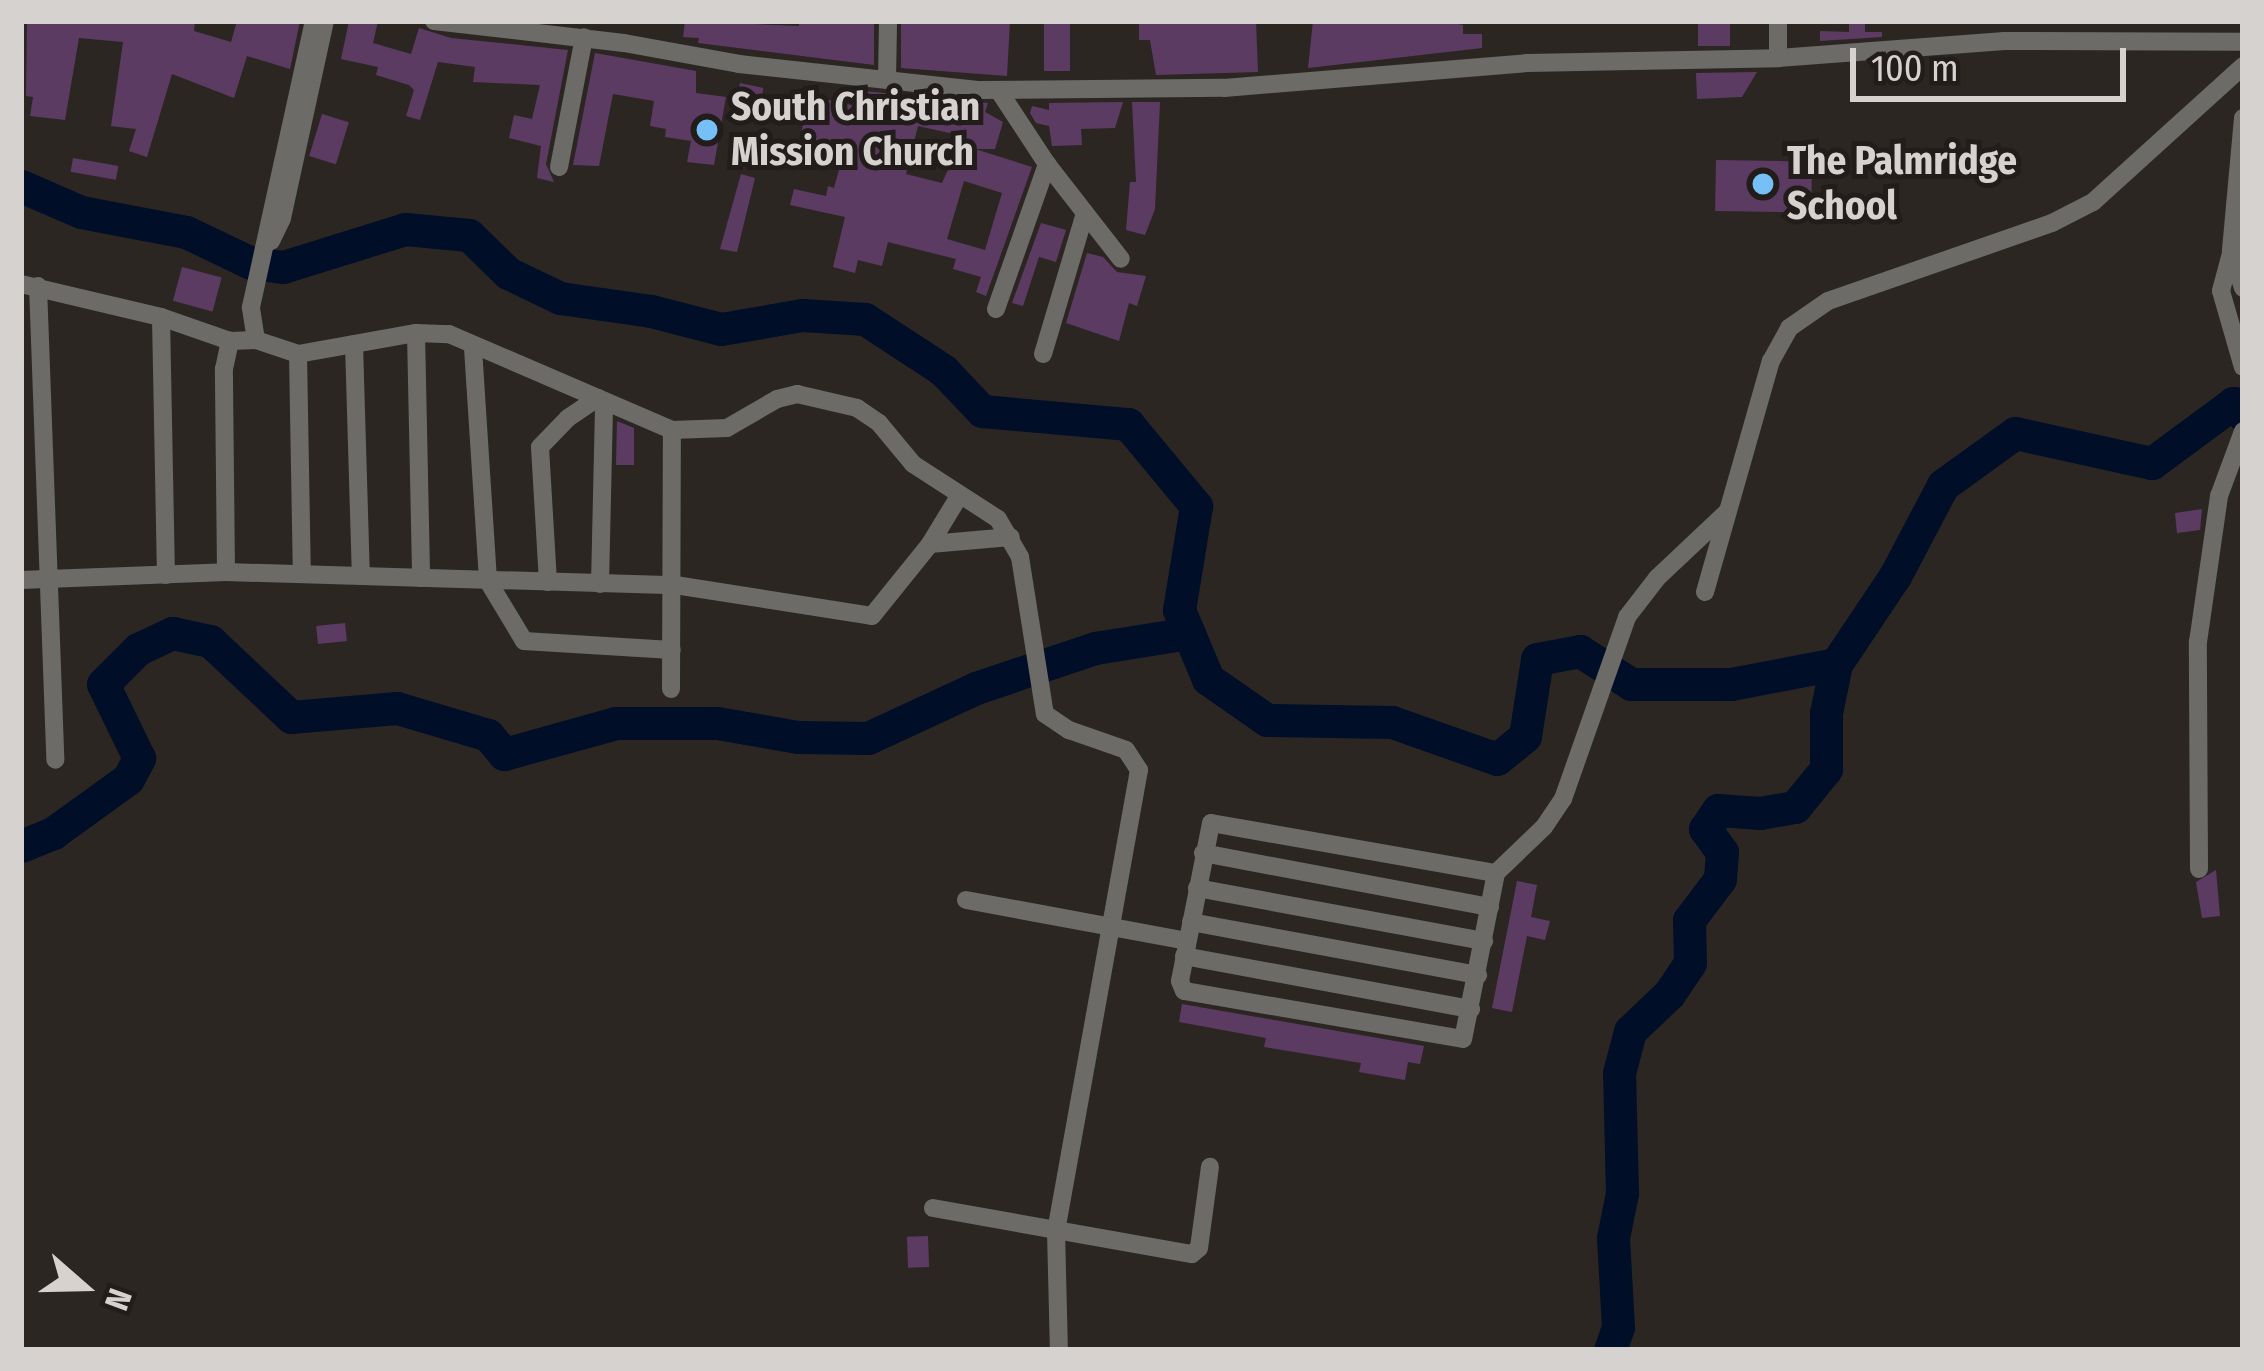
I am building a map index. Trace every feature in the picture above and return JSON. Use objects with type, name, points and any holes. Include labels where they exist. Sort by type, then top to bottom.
[{"type":"street","points":[[256,340],[251,307],[314,21]]},
{"type":"street","points":[[266,250],[282,218],[326,21]]},
{"type":"street","points":[[434,21],[584,38],[739,64],[999,91],[1224,88],[1527,63],[1778,58],[2004,40],[2243,43]]},
{"type":"street","points":[[886,80],[888,21]]},
{"type":"street","points":[[1778,21],[1778,58]]},
{"type":"street","points":[[560,167],[584,38]]},
{"type":"street","points":[[1705,592],[1771,361],[1780,341],[1803,315],[2052,223],[2093,202],[2243,66]]},
{"type":"street","points":[[999,91],[1047,164],[1121,259]]},
{"type":"street","points":[[2243,118],[2231,251],[2221,291],[2243,367]]},
{"type":"street","points":[[996,309],[1047,164]]},
{"type":"street","points":[[1043,354],[1085,213]]},
{"type":"street","points":[[2231,251],[2243,288]]},
{"type":"street","points":[[55,760],[30,285],[161,317],[230,341],[256,340],[298,353],[416,333],[449,334],[672,430],[727,428],[777,399],[797,394],[857,408],[878,423],[913,464],[958,498],[998,519],[1020,557],[1046,714],[1069,730],[1126,750],[1138,770],[1056,1231],[1059,1350]]},
{"type":"street","points":[[161,317],[166,574]]},
{"type":"street","points":[[416,333],[421,578]]},
{"type":"street","points":[[226,572],[224,369],[230,341]]},
{"type":"street","points":[[354,344],[361,576]]},
{"type":"street","points":[[473,348],[488,581],[530,645],[672,650]]},
{"type":"street","points":[[298,353],[302,574]]},
{"type":"street","points":[[548,582],[540,448],[568,418],[601,400]]},
{"type":"street","points":[[600,584],[601,400]]},
{"type":"street","points":[[671,688],[675,586],[672,430]]},
{"type":"street","points":[[2199,869],[2198,641],[2218,496],[2242,432]]},
{"type":"street","points":[[21,580],[226,572],[675,586],[872,616],[930,544],[958,498]]},
{"type":"street","points":[[1496,874],[1214,822],[1208,829],[1180,985],[1187,992],[1456,1041],[1466,1036],[1496,874],[1555,814],[1611,654],[1645,590],[1728,511]]},
{"type":"street","points":[[930,544],[1011,536]]},
{"type":"street","points":[[1203,854],[1490,907]]},
{"type":"street","points":[[1197,888],[1484,941]]},
{"type":"street","points":[[966,900],[1187,940],[1478,975]]},
{"type":"street","points":[[1187,940],[1471,1010]]},
{"type":"street","points":[[933,1208],[1192,1254],[1199,1248],[1210,1167]]},
{"type":"building","points":[[27,21],[195,21],[194,31],[231,42],[237,21],[300,21],[290,69],[247,56],[234,98],[172,74],[147,157],[129,151],[136,129],[111,126],[123,42],[79,38],[65,120],[30,116]]},
{"type":"building","points":[[349,21],[378,21],[373,43],[411,54],[419,28],[451,38],[568,50],[546,164],[554,182],[537,178],[541,146],[509,138],[514,115],[532,119],[540,85],[473,82],[475,67],[438,62],[420,120],[406,116],[414,90],[409,85],[376,75],[378,67],[341,59]]},
{"type":"building","points":[[685,21],[799,26],[799,21],[874,21],[874,65],[698,43],[699,38],[683,37]]},
{"type":"building","points":[[1010,21],[1007,76],[901,68],[901,22]]},
{"type":"building","points":[[1044,21],[1070,21],[1070,71],[1044,71]]},
{"type":"building","points":[[1139,21],[1256,21],[1258,72],[1156,75],[1150,40],[1139,40]]},
{"type":"building","points":[[1313,21],[1442,21],[1463,25],[1463,34],[1482,34],[1482,48],[1308,68]]},
{"type":"building","points":[[1698,21],[1730,21],[1730,46],[1698,46]]},
{"type":"building","points":[[1849,21],[1865,21],[1865,32],[1882,32],[1882,37],[1820,41],[1820,31],[1849,32]]},
{"type":"building","points":[[595,53],[696,71],[696,93],[726,97],[714,165],[687,162],[691,141],[665,137],[666,129],[650,126],[654,101],[613,94],[599,166],[573,165]]},
{"type":"building","points":[[1757,72],[1742,97],[1697,99],[1696,73]]},
{"type":"building","points":[[740,83],[763,88],[758,115],[734,110]]},
{"type":"building","points":[[855,90],[894,94],[892,101],[924,108],[927,98],[988,103],[985,112],[1003,122],[995,149],[975,149],[1032,167],[986,296],[976,292],[981,277],[953,269],[956,259],[888,242],[882,266],[858,260],[855,273],[833,267],[845,217],[790,205],[794,189],[826,196],[828,186],[834,188],[844,152],[800,141],[808,95],[851,105]],"holes":[[[918,126],[963,136],[942,183],[906,174]],[[964,181],[1002,193],[985,250],[947,239]]]},
{"type":"building","points":[[1123,102],[1115,128],[1081,129],[1082,145],[1052,146],[1049,126],[1036,123],[1030,113],[1032,106],[1049,110],[1049,103]]},
{"type":"building","points":[[1132,102],[1160,102],[1155,209],[1145,235],[1126,230],[1130,182],[1136,182]]},
{"type":"building","points":[[322,114],[349,122],[336,164],[309,156]]},
{"type":"building","points":[[73,158],[118,166],[116,180],[71,172]]},
{"type":"building","points":[[1716,160],[1812,162],[1811,213],[1715,211]]},
{"type":"building","points":[[741,174],[755,178],[737,252],[720,249]]},
{"type":"building","points":[[1041,223],[1066,230],[1056,262],[1039,257],[1023,306],[1012,303]]},
{"type":"building","points":[[1087,253],[1103,257],[1117,272],[1146,276],[1137,306],[1129,303],[1119,341],[1066,323]]},
{"type":"building","points":[[182,267],[222,278],[213,311],[173,301]]},
{"type":"building","points":[[617,421],[634,428],[634,465],[616,465]]},
{"type":"building","points":[[2202,509],[2200,530],[2177,533],[2175,513]]},
{"type":"building","points":[[345,623],[347,641],[318,644],[316,626]]},
{"type":"building","points":[[2216,870],[2220,916],[2202,918],[2196,882]]},
{"type":"building","points":[[1517,881],[1537,885],[1531,917],[1550,921],[1545,940],[1527,936],[1512,1012],[1492,1008]]},
{"type":"building","points":[[1182,1004],[1424,1046],[1420,1064],[1408,1062],[1405,1080],[1359,1072],[1361,1063],[1264,1047],[1266,1038],[1179,1022]]},
{"type":"building","points":[[928,1236],[929,1267],[908,1268],[907,1237]]},
{"type":"waterway","points":[[21,186],[81,212],[186,232],[251,263],[283,267],[405,229],[469,235],[508,273],[560,298],[651,311],[721,329],[802,315],[865,319],[943,370],[982,411],[1128,424],[1196,506],[1179,610],[1208,679],[1267,720],[1392,722],[1497,759],[1525,736],[1537,659],[1580,651],[1631,684],[1731,684],[1836,664],[1895,576],[1943,485],[2015,433],[2152,463],[2233,403],[2243,415]]},
{"type":"waterway","points":[[21,846],[53,833],[128,779],[139,758],[103,684],[138,649],[172,633],[210,641],[291,717],[397,708],[488,735],[504,754],[616,723],[717,723],[798,737],[868,738],[976,688],[1095,648],[1189,633]]},
{"type":"waterway","points":[[1610,1350],[1618,1327],[1613,1238],[1622,1193],[1619,1073],[1630,1031],[1669,994],[1690,963],[1689,920],[1720,879],[1722,852],[1705,829],[1718,810],[1760,813],[1795,807],[1826,769],[1826,713],[1836,664]]},
{"type":"place","name":"South Christian Mission Church","points":[[707,130]]},
{"type":"place","name":"The Palmridge School","points":[[1763,184]]}]
